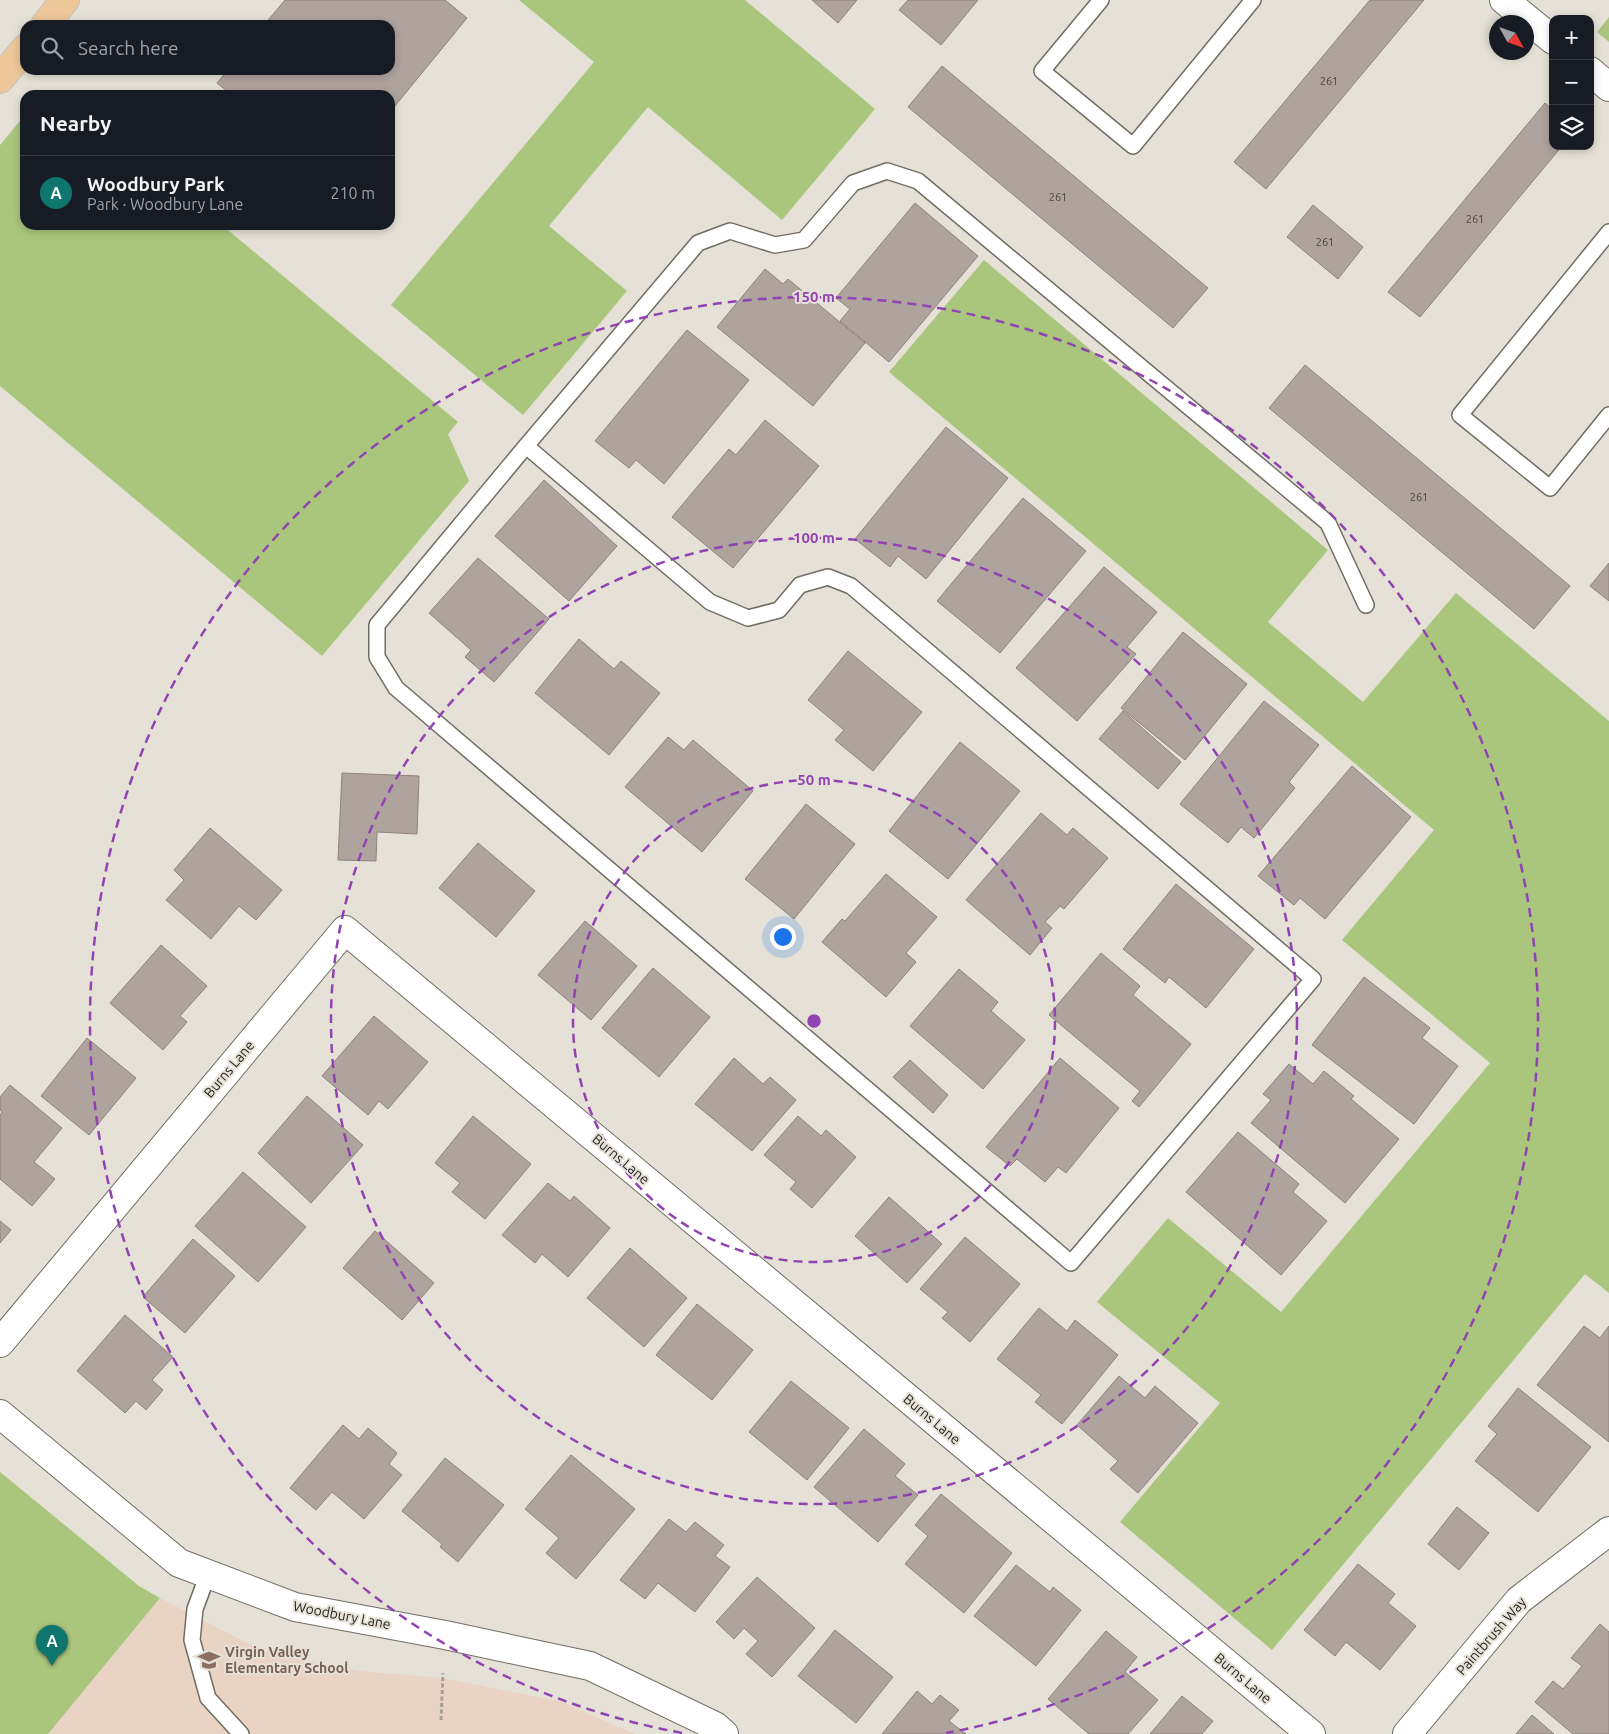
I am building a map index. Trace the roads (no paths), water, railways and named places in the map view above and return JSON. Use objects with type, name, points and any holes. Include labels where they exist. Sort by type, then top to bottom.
[{"type":"main road","points":[[49,20],[65,0]]},
{"type":"main road","points":[[0,79],[20,55]]},
{"type":"street","points":[[1504,0],[1549,37]]},
{"type":"street","points":[[1594,75],[1609,87]]},
{"type":"street","name":"Burns Lane","points":[[0,1343],[345,930],[1311,1734]]},
{"type":"street","name":"Woodbury Lane","points":[[0,1414],[179,1563],[295,1607],[445,1634],[590,1666],[715,1726],[724,1734]]},
{"type":"street","name":"Paintbrush Way","points":[[1407,1734],[1519,1600],[1609,1531]]},
{"type":"lane","points":[[1101,0],[1042,72],[1133,146],[1253,0]]},
{"type":"lane","points":[[526,446],[710,602],[748,618],[779,610],[800,585],[828,577],[851,586],[1313,979],[1071,1263],[396,688],[377,657],[377,625],[526,446],[698,243],[730,232],[775,245],[804,240],[854,183],[887,171],[918,181],[1328,523],[1366,605]]},
{"type":"lane","points":[[1609,232],[1460,415],[1550,488],[1609,415]]},
{"type":"lane","points":[[208,1574],[195,1609],[192,1640],[208,1698],[239,1732]]},
{"type":"place","name":"Virgin Valley Elementary School","points":[[209,1660]]},
{"type":"place","name":"Woodbury Park","points":[[52,1666]]}]
